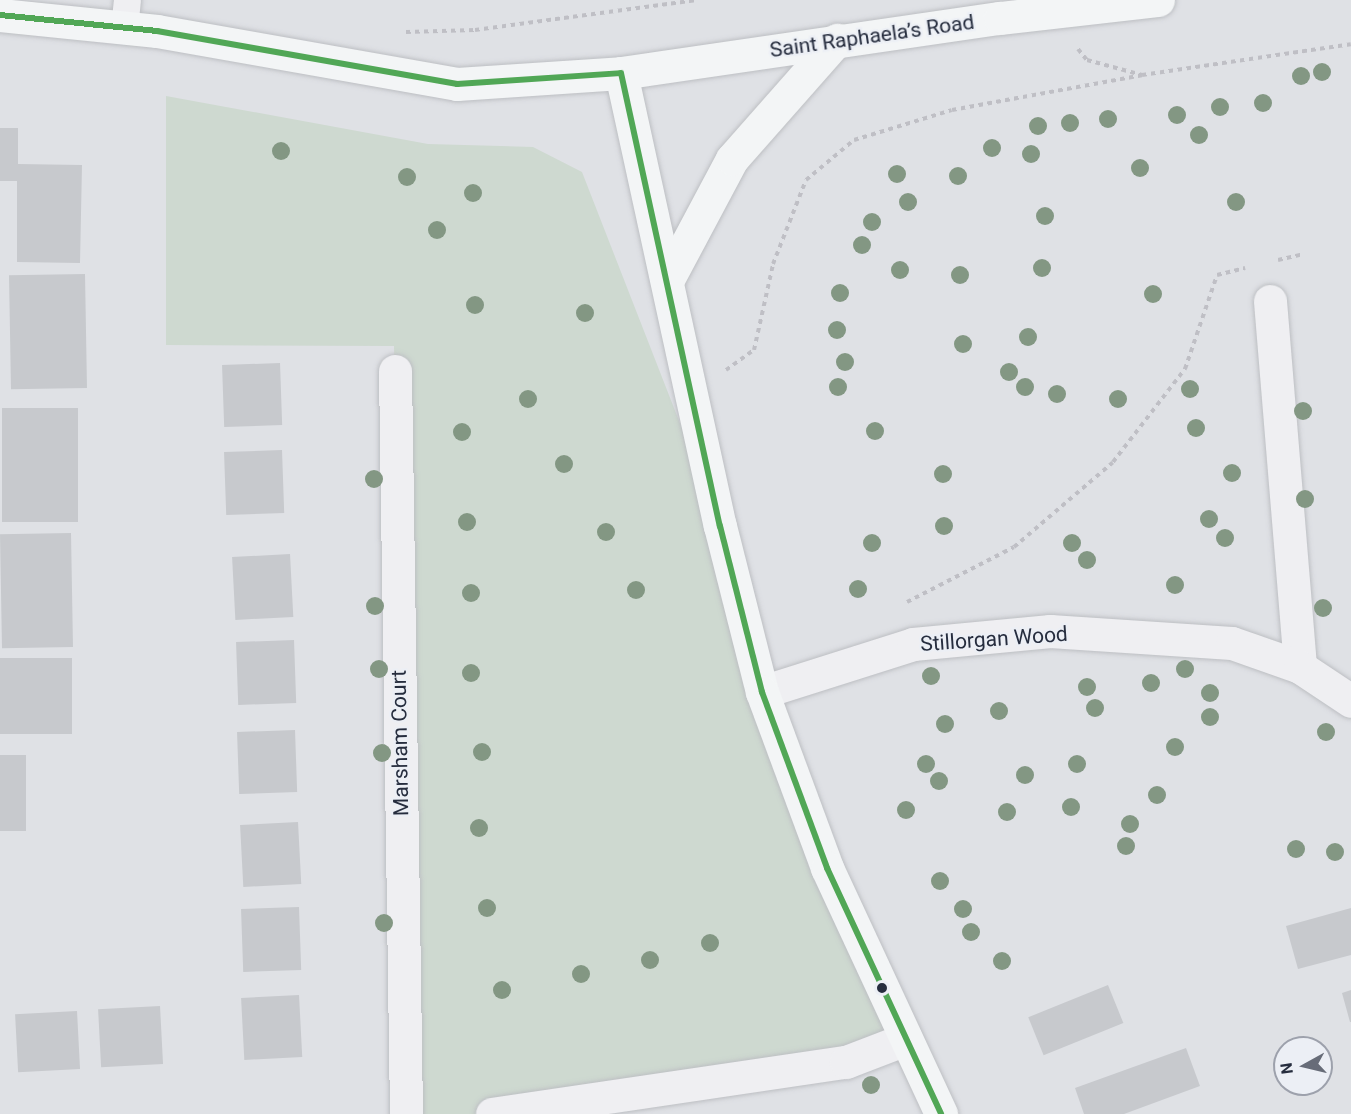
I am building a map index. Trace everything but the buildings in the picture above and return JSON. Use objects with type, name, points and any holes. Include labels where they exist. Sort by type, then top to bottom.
[{"type":"street","name":"Saint Raphaela’s Road","points":[[0,15],[125,14],[357,69],[457,84],[621,72],[837,40],[999,9],[1158,0]]},
{"type":"street","points":[[667,281],[732,159],[837,40]]},
{"type":"street","points":[[621,72],[691,393],[762,692],[827,868],[941,1114]]},
{"type":"street","points":[[1270,301],[1300,667]]},
{"type":"street","name":"Marsham Court","points":[[395,371],[406,1114]]},
{"type":"street","name":"Stillorgan Wood","points":[[762,692],[913,644],[1050,631],[1232,643],[1300,667],[1351,701]]},
{"type":"street","points":[[492,1114],[846,1062],[906,1039]]},
{"type":"path","points":[[357,69],[396,32],[476,30],[697,0]]},
{"type":"path","points":[[691,393],[754,350],[773,264],[806,180],[854,140],[952,110],[1142,75],[1351,44]]},
{"type":"path","points":[[1270,262],[1303,254]]},
{"type":"path","points":[[896,607],[1014,547],[1113,462],[1185,369],[1217,275],[1249,267]]},
{"type":"shaded area","points":[[166,96],[428,144],[533,147],[582,172],[720,526],[762,692],[905,1039],[491,1114],[406,1114],[394,346],[166,345]]},
{"type":"transit line","points":[[0,15],[157,31],[457,84],[621,73]]},
{"type":"transit line","points":[[621,73],[720,526],[762,692],[827,868],[941,1114]]}]
